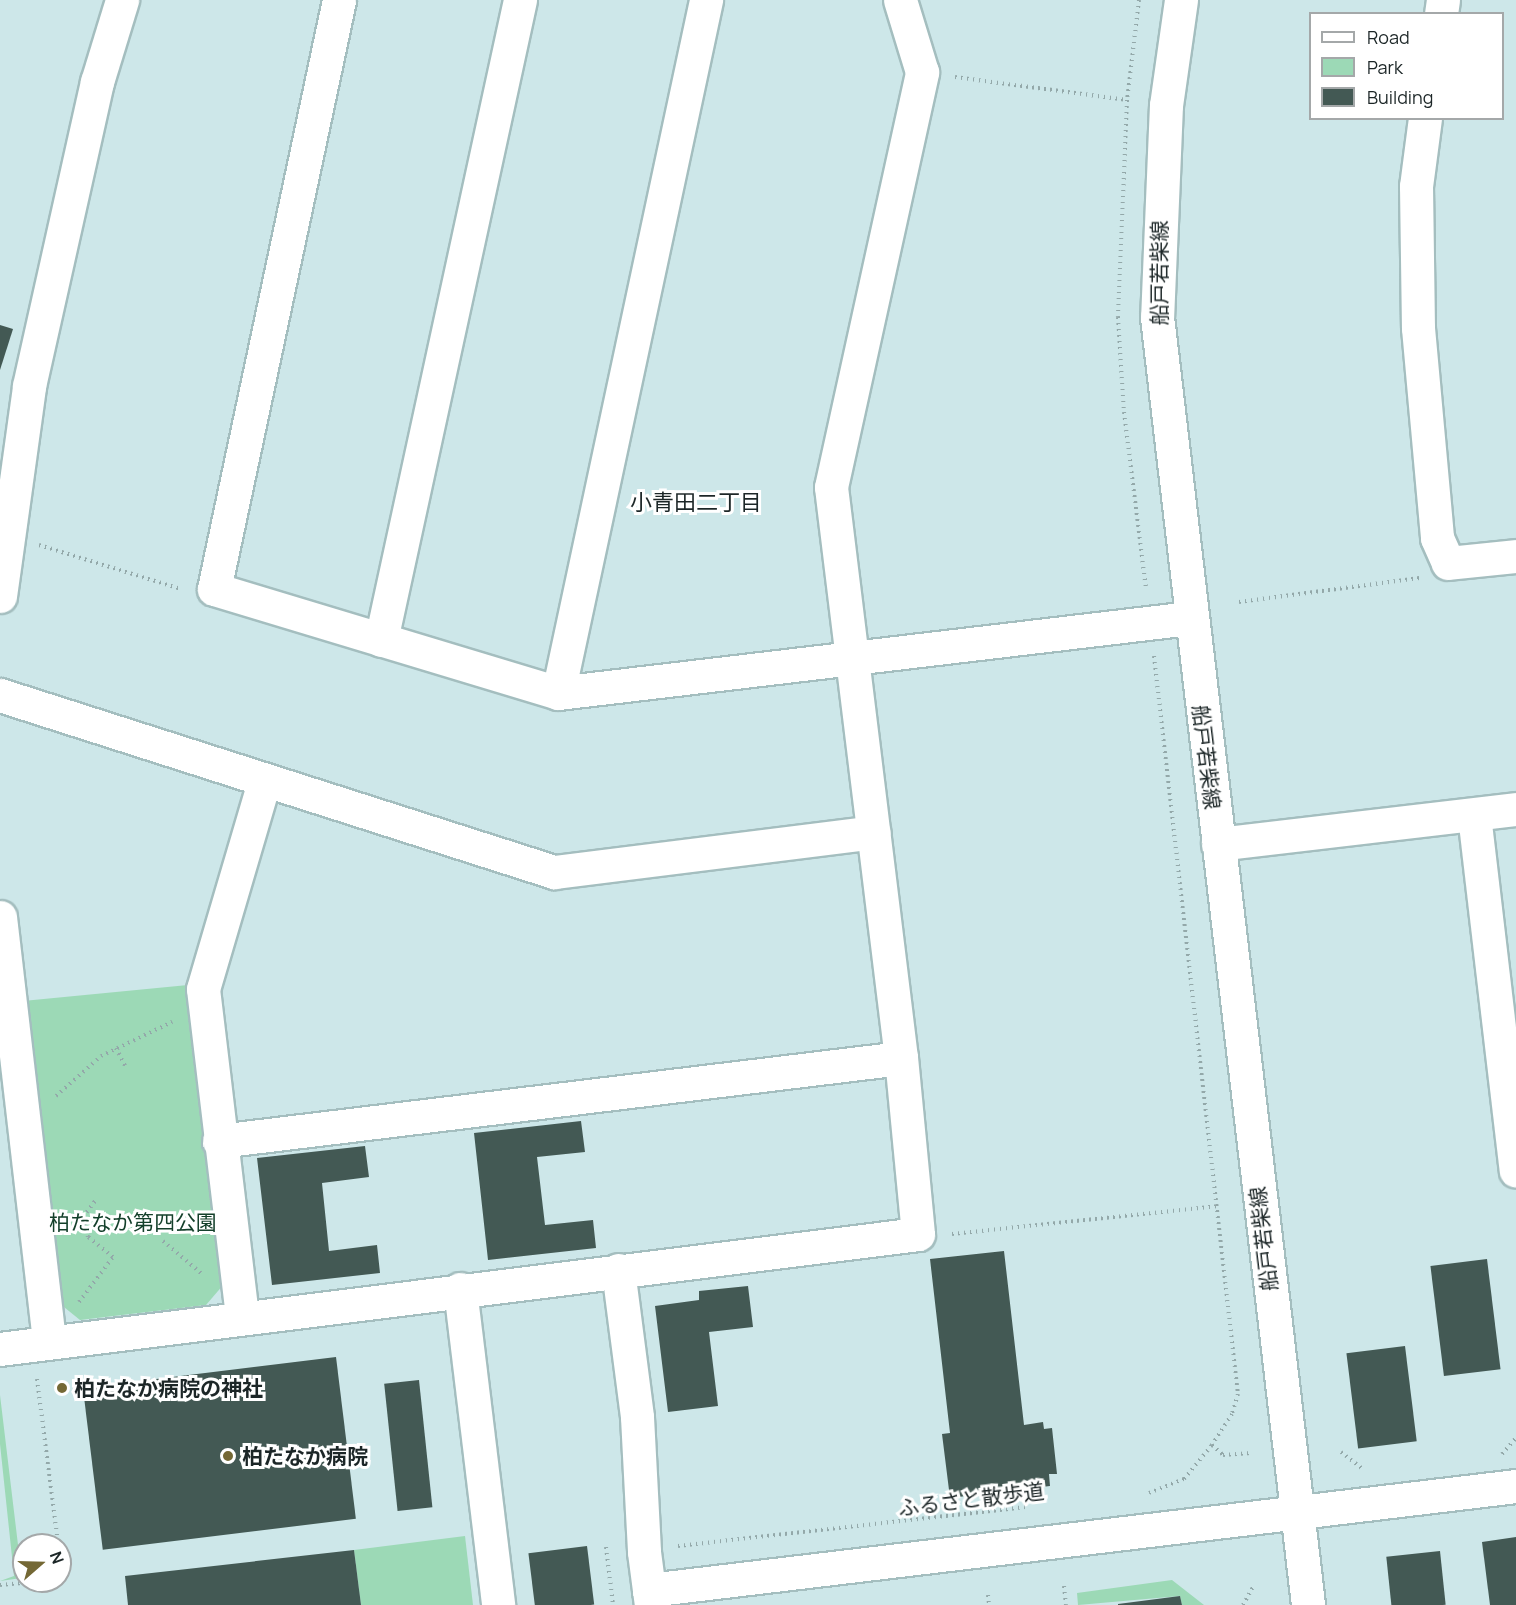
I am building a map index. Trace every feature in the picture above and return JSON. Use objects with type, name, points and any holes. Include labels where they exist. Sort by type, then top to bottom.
[{"type":"street","points":[[0,596],[29,386],[97,82],[122,0]]},
{"type":"street","points":[[339,0],[214,589],[558,693],[1190,618]]},
{"type":"street","points":[[381,640],[520,0]]},
{"type":"street","points":[[558,693],[706,0]]},
{"type":"street","points":[[0,1349],[49,1340],[918,1234],[901,1058],[854,658],[831,487],[922,72],[900,0]]},
{"type":"street","name":"船戸若柴線","points":[[1181,0],[1166,105],[1157,317],[1190,618],[1295,1512],[1308,1605]]},
{"type":"street","points":[[1425,120],[1416,186],[1418,328],[1437,538],[1448,563],[1516,556]]},
{"type":"street","points":[[0,695],[264,782],[554,872],[873,832]]},
{"type":"street","points":[[242,1316],[202,989],[264,782]]},
{"type":"street","points":[[1218,844],[1516,809]]},
{"type":"street","points":[[1474,815],[1516,1171]]},
{"type":"street","points":[[0,917],[20,1109],[49,1340]]},
{"type":"street","points":[[219,1141],[901,1058]]},
{"type":"street","points":[[618,1270],[637,1417],[650,1597],[1295,1512],[1516,1486]]},
{"type":"street","points":[[460,1289],[498,1605]]},
{"type":"path","points":[[922,72],[1127,100]]},
{"type":"path","points":[[8,535],[197,594],[214,589]]},
{"type":"path","points":[[1239,603],[1432,576],[1448,563]]},
{"type":"path","points":[[1138,1494],[1169,1488],[1184,1479],[1212,1445],[1232,1414],[1238,1394],[1150,622]]},
{"type":"path","points":[[20,1109],[47,1105],[77,1074],[116,1048],[205,1009]]},
{"type":"path","points":[[116,1048],[125,1066]]},
{"type":"path","points":[[49,1340],[113,1257],[88,1237],[82,1217],[96,1200]]},
{"type":"path","points":[[918,1234],[939,1236],[1217,1206]]},
{"type":"path","points":[[37,1373],[57,1533]]},
{"type":"path","points":[[1212,1445],[1223,1455],[1251,1453]]},
{"type":"path","name":"ふるさと散歩道","points":[[671,1546],[1032,1507]]},
{"type":"path","points":[[606,1547],[613,1605]]},
{"type":"path","points":[[1243,1605],[1254,1585]]},
{"type":"path","points":[[1064,1586],[1066,1605]]},
{"type":"path","points":[[988,1595],[990,1605]]},
{"type":"green space","name":"柏たなか第四公園","points":[[188,985],[224,1284],[206,1305],[80,1320],[59,1303],[23,1001]]},
{"type":"green space","points":[[0,1395],[17,1533],[12,1533],[12,1557],[0,1444]]},
{"type":"green space","points":[[465,1536],[473,1605],[361,1605],[354,1550]]},
{"type":"green space","points":[[1172,1580],[1204,1605],[1182,1605],[1180,1596],[1078,1605],[1077,1593]]},
{"type":"building","points":[[0,325],[13,329],[0,370]]},
{"type":"building","points":[[581,1121],[585,1152],[537,1157],[545,1225],[593,1220],[596,1248],[488,1260],[474,1133]]},
{"type":"building","points":[[365,1146],[369,1177],[322,1183],[329,1251],[377,1245],[380,1273],[272,1285],[257,1158]]},
{"type":"building","points":[[1004,1251],[1024,1425],[1043,1422],[1044,1429],[1052,1428],[1057,1474],[1049,1474],[1050,1486],[950,1498],[942,1434],[950,1433],[930,1259]]},
{"type":"building","points":[[1487,1259],[1501,1369],[1444,1376],[1430,1266]]},
{"type":"building","points":[[748,1286],[753,1327],[709,1332],[718,1406],[668,1412],[655,1306],[699,1300],[699,1291]]},
{"type":"building","points":[[1405,1346],[1417,1441],[1358,1448],[1346,1353]]},
{"type":"building","points":[[336,1357],[356,1519],[103,1550],[83,1388]]},
{"type":"building","points":[[419,1380],[432,1507],[398,1511],[384,1384]]},
{"type":"building","points":[[1516,1537],[1516,1605],[1490,1605],[1482,1542]]},
{"type":"building","points":[[587,1546],[594,1605],[535,1605],[528,1553]]},
{"type":"building","points":[[354,1550],[361,1605],[128,1605],[125,1576]]},
{"type":"building","points":[[1440,1551],[1446,1605],[1391,1605],[1386,1557]]},
{"type":"building","points":[[1180,1596],[1182,1605],[1118,1605],[1118,1604]]},
{"type":"place","name":"柏たなか病院の神社","points":[[62,1388]]},
{"type":"place","name":"柏たなか病院","points":[[228,1456]]},
{"type":"district","name":"小青田二丁目","points":[[696,503]]}]
